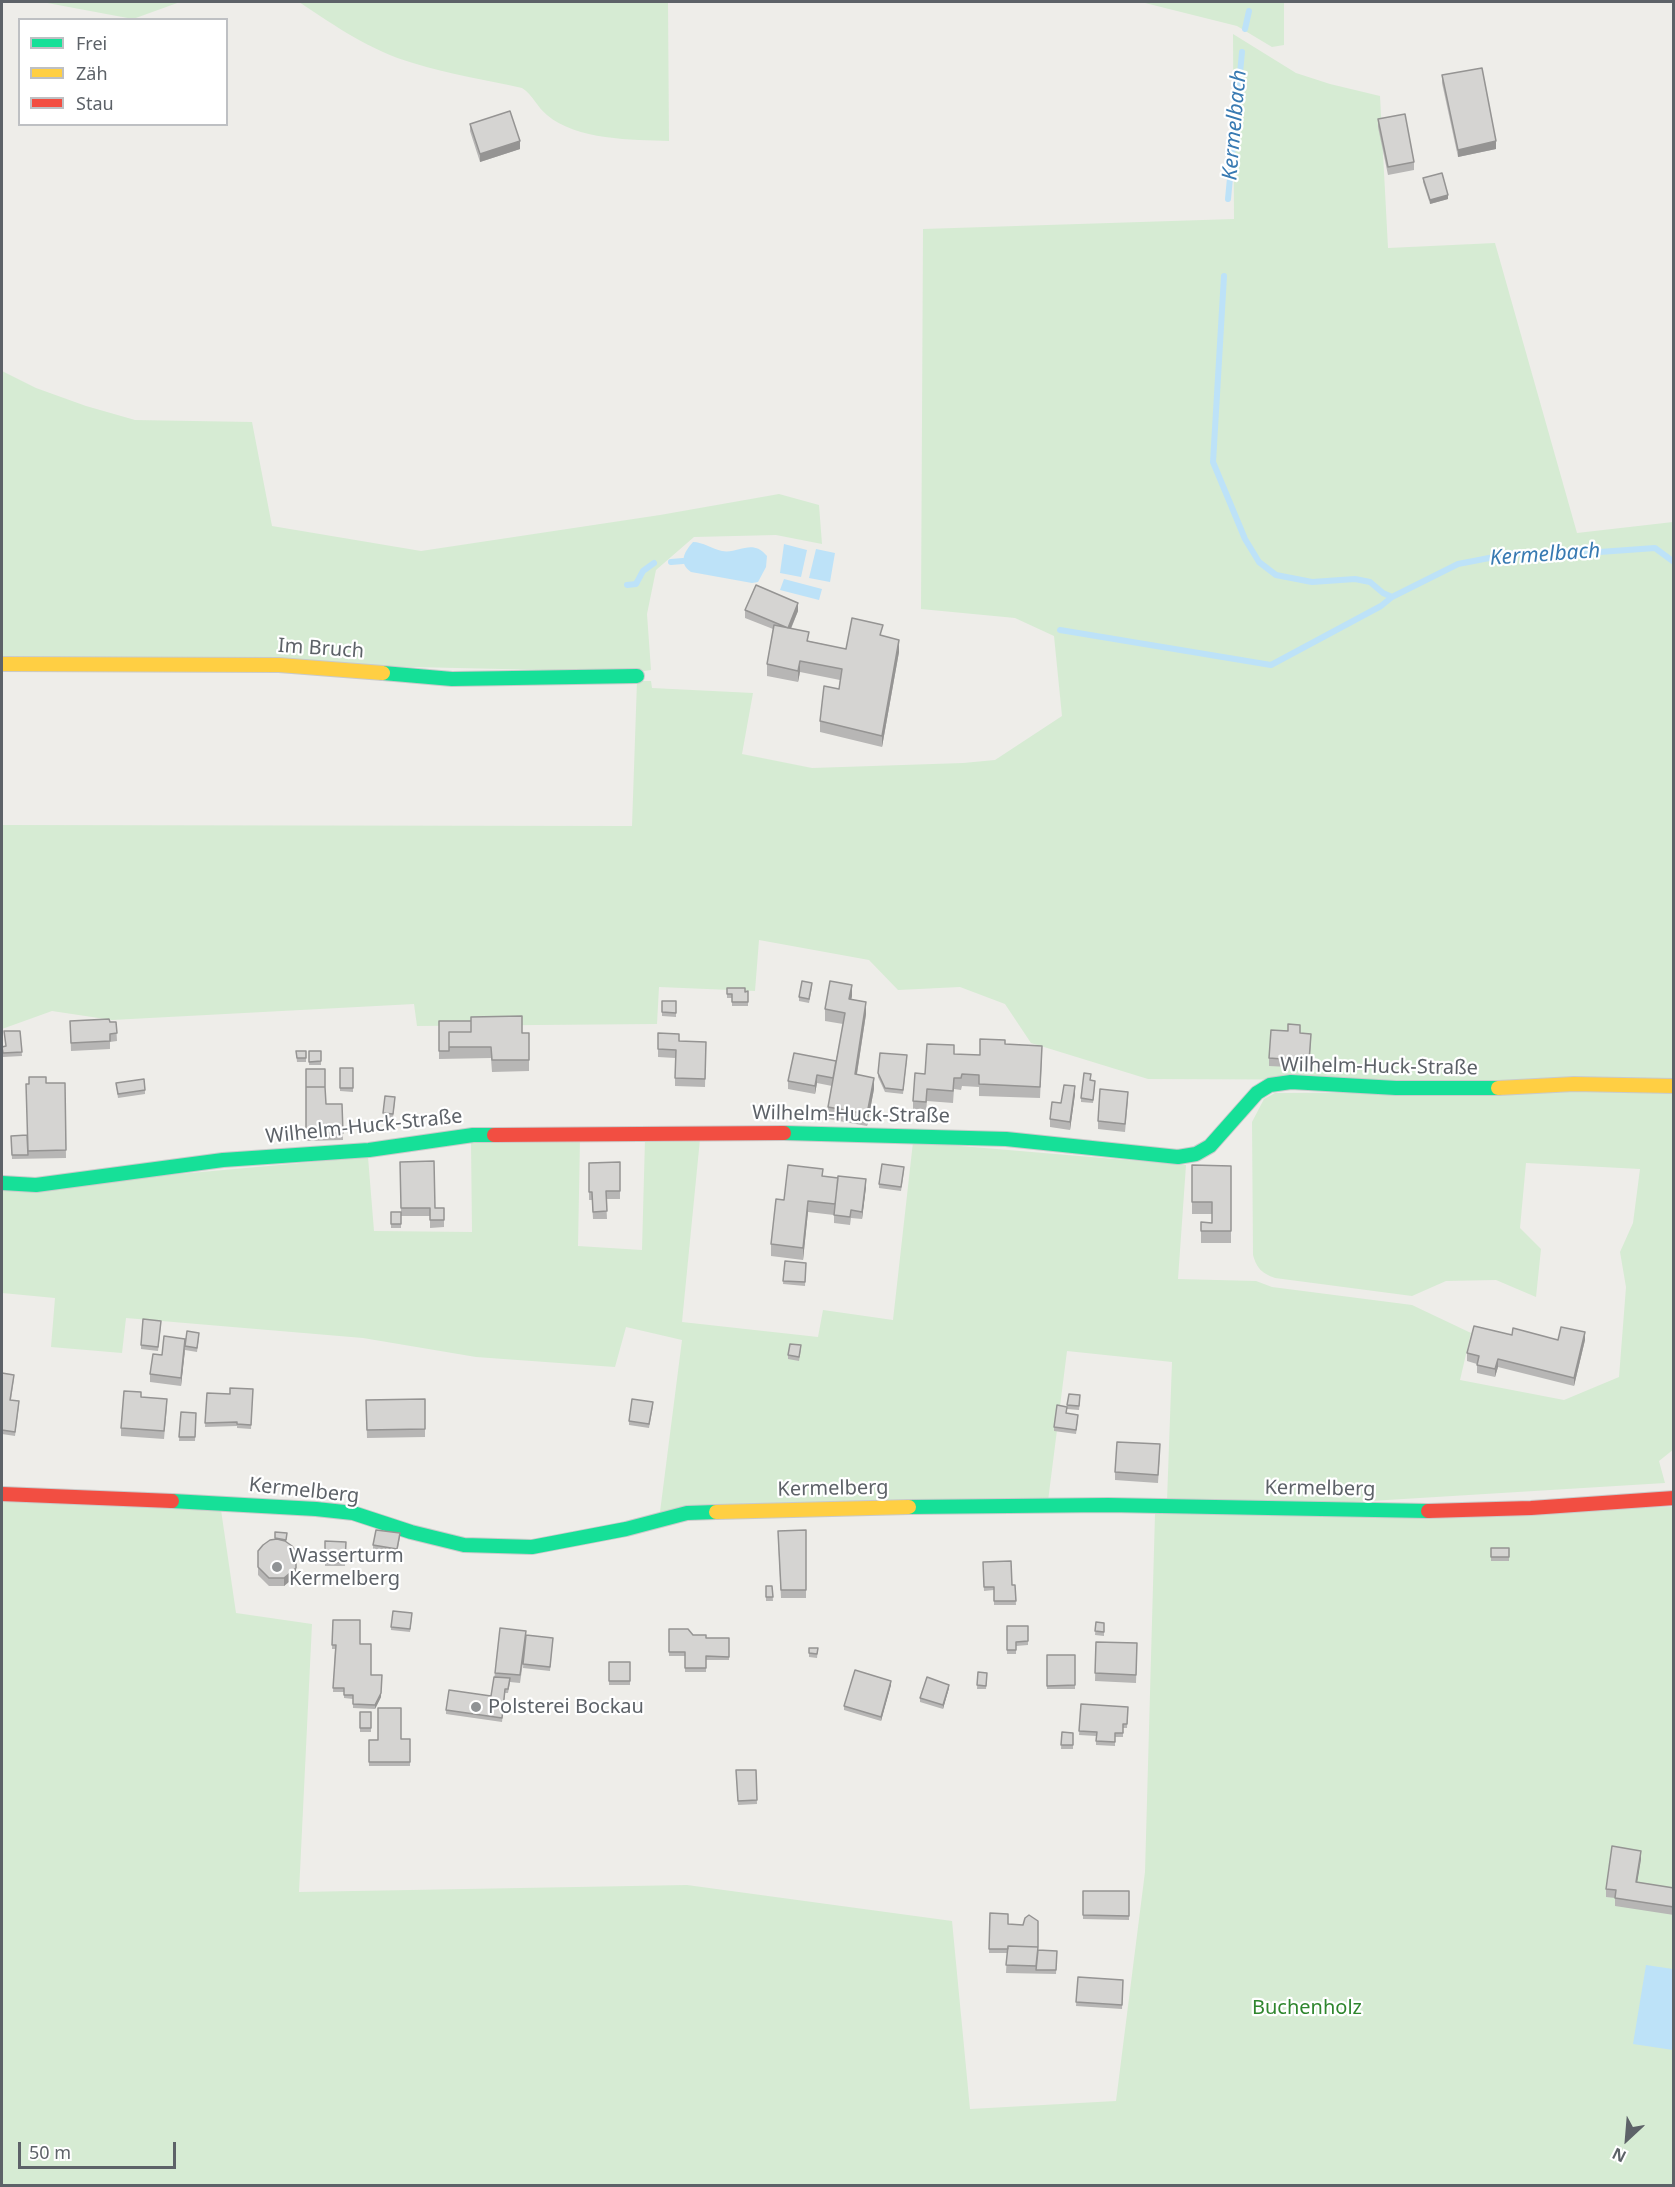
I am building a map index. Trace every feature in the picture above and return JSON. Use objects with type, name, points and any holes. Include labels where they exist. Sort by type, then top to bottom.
[{"type":"street","name":"Im Bruch","points":[[2,664],[279,665],[452,679],[637,676]]},
{"type":"street","name":"Wilhelm-Huck-Straße","points":[[2,1183],[36,1185],[223,1160],[369,1150],[473,1135],[747,1132],[1006,1138],[1178,1157],[1196,1154],[1210,1146],[1257,1093],[1270,1085],[1291,1082],[1396,1088],[1474,1089],[1574,1084],[1674,1086]]},
{"type":"street","name":"Kermelberg","points":[[2,1494],[236,1503],[316,1509],[353,1513],[411,1532],[464,1545],[532,1547],[626,1529],[687,1513],[817,1508],[1108,1504],[1412,1511],[1531,1508],[1674,1498]]},
{"type":"green space","points":[[42,2],[180,2],[136,18]]},
{"type":"green space","points":[[299,2],[668,2],[669,141],[605,137],[573,129],[547,115],[522,88],[398,58],[354,37]]},
{"type":"green space","points":[[1141,2],[1284,2],[1284,45],[1272,47],[1237,26]]},
{"type":"green space","points":[[1233,34],[1296,73],[1380,96],[1388,248],[1495,243],[1577,533],[1673,522],[1673,1081],[1148,1079],[1031,1043],[1005,1004],[960,987],[898,990],[869,960],[759,940],[755,991],[659,987],[657,1024],[417,1026],[414,1004],[112,1020],[52,1011],[2,1029],[2,825],[632,826],[637,681],[651,681],[652,688],[753,693],[742,754],[812,768],[995,760],[1062,716],[1054,636],[1015,618],[921,609],[923,229],[1234,219]]},
{"type":"green space","points":[[2,371],[36,388],[135,420],[252,422],[272,526],[421,551],[660,515],[779,494],[819,505],[822,544],[776,535],[694,537],[656,570],[647,614],[651,670],[639,672],[2,658]]},
{"type":"green space","points":[[1673,1091],[1674,1449],[1659,1461],[1665,1483],[1338,1503],[1167,1501],[1172,1362],[1067,1351],[1048,1501],[660,1512],[682,1340],[626,1327],[615,1367],[476,1357],[363,1338],[126,1318],[122,1353],[51,1347],[55,1298],[2,1293],[2,1190],[368,1157],[374,1231],[472,1232],[471,1142],[580,1139],[578,1246],[642,1250],[645,1139],[700,1139],[682,1322],[818,1337],[823,1310],[893,1320],[913,1142],[1186,1165],[1178,1279],[1256,1281],[1272,1287],[1412,1305],[1471,1333],[1460,1380],[1564,1400],[1619,1377],[1626,1287],[1620,1252],[1633,1223],[1640,1169],[1526,1163],[1520,1228],[1541,1249],[1536,1297],[1496,1280],[1446,1281],[1412,1296],[1275,1278],[1261,1270],[1253,1255],[1252,1122],[1264,1099],[1275,1093]]},
{"type":"green space","name":"Buchenholz","points":[[2,1499],[220,1503],[236,1613],[312,1624],[299,1892],[687,1885],[952,1921],[970,2109],[1116,2101],[1145,1872],[1155,1514],[1673,1507],[1673,2185],[2,2186]]},
{"type":"water","points":[[693,542],[722,551],[756,548],[767,556],[766,567],[758,582],[752,583],[691,572],[685,565],[684,557]]},
{"type":"water","points":[[784,544],[807,550],[801,577],[780,573]]},
{"type":"water","points":[[816,549],[835,553],[830,582],[809,578]]},
{"type":"water","points":[[784,579],[822,589],[819,600],[780,590]]},
{"type":"water","points":[[1646,1965],[1673,1969],[1673,2050],[1633,2044]]},
{"type":"building","points":[[1482,68],[1496,141],[1458,150],[1442,75]]},
{"type":"building","points":[[510,111],[520,141],[480,154],[470,124]]},
{"type":"building","points":[[1405,114],[1414,162],[1388,167],[1378,119]]},
{"type":"building","points":[[1442,173],[1448,195],[1430,200],[1423,178]]},
{"type":"building","points":[[756,585],[798,603],[788,628],[745,610]]},
{"type":"building","points":[[852,618],[883,625],[880,635],[899,640],[882,736],[820,721],[824,686],[839,689],[842,669],[800,661],[798,671],[767,664],[774,625],[809,632],[807,641],[846,649]]},
{"type":"building","points":[[802,981],[812,983],[809,999],[799,997]]},
{"type":"building","points":[[830,981],[852,985],[849,999],[866,1002],[855,1074],[874,1078],[867,1114],[828,1107],[845,1013],[825,1009]]},
{"type":"building","points":[[727,988],[745,988],[745,992],[748,991],[748,1002],[732,1002],[732,994],[727,994]]},
{"type":"building","points":[[662,1001],[676,1001],[676,1013],[662,1012]]},
{"type":"building","points":[[522,1016],[522,1033],[529,1033],[529,1060],[492,1060],[491,1047],[449,1047],[449,1032],[471,1032],[471,1017]]},
{"type":"building","points":[[109,1019],[110,1022],[116,1022],[117,1033],[110,1034],[110,1041],[71,1043],[70,1021]]},
{"type":"building","points":[[439,1021],[471,1021],[471,1032],[449,1032],[449,1051],[439,1051]]},
{"type":"building","points":[[1288,1024],[1300,1025],[1300,1033],[1311,1034],[1309,1061],[1269,1058],[1271,1030],[1288,1031]]},
{"type":"building","points":[[4,1031],[20,1031],[22,1052],[3,1053],[2,1047],[6,1046]]},
{"type":"building","points":[[658,1033],[679,1034],[679,1041],[706,1042],[705,1079],[675,1078],[676,1050],[658,1049]]},
{"type":"building","points":[[980,1039],[1005,1040],[1005,1044],[1042,1046],[1040,1087],[979,1084],[979,1075],[962,1074],[961,1078],[954,1078],[953,1091],[927,1089],[926,1102],[913,1101],[915,1073],[925,1074],[927,1044],[954,1045],[954,1054],[980,1055]]},
{"type":"building","points":[[296,1051],[306,1051],[306,1058],[297,1058]]},
{"type":"building","points":[[309,1051],[321,1051],[321,1061],[309,1062]]},
{"type":"building","points":[[794,1053],[836,1061],[833,1078],[817,1075],[815,1086],[788,1081]]},
{"type":"building","points":[[880,1053],[907,1055],[903,1090],[885,1088],[878,1073]]},
{"type":"building","points":[[340,1068],[353,1068],[353,1088],[340,1088]]},
{"type":"building","points":[[306,1069],[325,1069],[325,1087],[306,1087]]},
{"type":"building","points":[[1084,1073],[1091,1074],[1090,1080],[1095,1081],[1093,1100],[1081,1098]]},
{"type":"building","points":[[29,1077],[46,1077],[46,1083],[65,1083],[66,1150],[28,1151],[26,1084],[29,1084]]},
{"type":"building","points":[[144,1079],[145,1090],[118,1094],[116,1083]]},
{"type":"building","points":[[1064,1085],[1075,1086],[1070,1122],[1050,1119],[1052,1102],[1061,1103]]},
{"type":"building","points":[[306,1087],[325,1087],[326,1104],[342,1104],[343,1133],[306,1133]]},
{"type":"building","points":[[1100,1089],[1128,1092],[1125,1124],[1098,1121]]},
{"type":"building","points":[[385,1096],[395,1097],[393,1114],[383,1113]]},
{"type":"building","points":[[898,1109],[905,1110],[904,1117],[898,1116]]},
{"type":"building","points":[[27,1135],[28,1155],[12,1155],[11,1136]]},
{"type":"building","points":[[434,1161],[435,1208],[444,1208],[444,1220],[430,1220],[430,1208],[401,1208],[400,1162]]},
{"type":"building","points":[[620,1162],[620,1191],[606,1191],[607,1211],[593,1212],[592,1192],[589,1192],[589,1163]]},
{"type":"building","points":[[882,1164],[904,1167],[901,1187],[879,1184]]},
{"type":"building","points":[[788,1165],[823,1169],[822,1176],[838,1178],[835,1204],[808,1201],[803,1248],[771,1244],[776,1199],[784,1200]]},
{"type":"building","points":[[1192,1165],[1231,1166],[1231,1231],[1201,1231],[1201,1222],[1212,1223],[1212,1202],[1192,1202]]},
{"type":"building","points":[[838,1176],[866,1179],[862,1212],[851,1210],[850,1217],[834,1215]]},
{"type":"building","points":[[391,1212],[401,1212],[401,1224],[391,1224]]},
{"type":"building","points":[[785,1261],[806,1263],[805,1282],[783,1281]]},
{"type":"building","points":[[143,1319],[161,1321],[158,1347],[141,1345]]},
{"type":"building","points":[[1474,1326],[1512,1335],[1513,1328],[1558,1340],[1561,1327],[1585,1332],[1574,1378],[1498,1359],[1495,1369],[1477,1365],[1479,1356],[1467,1353]]},
{"type":"building","points":[[187,1331],[199,1333],[197,1348],[185,1346]]},
{"type":"building","points":[[164,1336],[185,1339],[181,1378],[150,1374],[153,1354],[162,1355]]},
{"type":"building","points":[[790,1344],[801,1345],[799,1357],[788,1355]]},
{"type":"building","points":[[2,1373],[14,1375],[10,1400],[19,1401],[15,1432],[2,1430]]},
{"type":"building","points":[[230,1388],[253,1389],[251,1425],[237,1424],[237,1422],[205,1423],[207,1393],[230,1394]]},
{"type":"building","points":[[124,1391],[141,1392],[141,1397],[167,1399],[164,1431],[121,1428]]},
{"type":"building","points":[[1069,1394],[1080,1395],[1079,1406],[1067,1405]]},
{"type":"building","points":[[425,1399],[425,1429],[367,1430],[366,1400]]},
{"type":"building","points":[[632,1399],[653,1402],[649,1424],[629,1421]]},
{"type":"building","points":[[1057,1405],[1067,1407],[1066,1413],[1078,1415],[1076,1430],[1054,1427]]},
{"type":"building","points":[[181,1412],[196,1413],[195,1437],[179,1437]]},
{"type":"building","points":[[1117,1442],[1160,1444],[1158,1475],[1115,1472]]},
{"type":"building","points":[[376,1530],[400,1533],[397,1549],[373,1545]]},
{"type":"building","points":[[806,1530],[806,1590],[781,1590],[778,1531]]},
{"type":"building","points":[[275,1532],[287,1533],[286,1540],[275,1538]]},
{"type":"building","name":"Wasserturm Kermelberg","points":[[270,1540],[285,1541],[296,1552],[296,1568],[284,1578],[269,1578],[258,1567],[258,1551]]},
{"type":"building","points":[[325,1541],[346,1542],[345,1562],[325,1562]]},
{"type":"building","points":[[1491,1548],[1509,1548],[1509,1557],[1491,1557]]},
{"type":"building","points":[[1011,1561],[1012,1585],[1015,1585],[1016,1601],[994,1601],[994,1587],[984,1587],[983,1562]]},
{"type":"building","points":[[766,1586],[772,1586],[773,1597],[766,1597]]},
{"type":"building","points":[[393,1611],[412,1613],[410,1629],[391,1627]]},
{"type":"building","points":[[333,1620],[360,1620],[360,1644],[371,1644],[371,1675],[382,1675],[381,1693],[375,1705],[353,1704],[353,1695],[344,1695],[344,1688],[333,1688],[336,1645],[332,1645]]},
{"type":"building","points":[[1096,1622],[1104,1623],[1104,1632],[1095,1631]]},
{"type":"building","points":[[1007,1626],[1028,1626],[1028,1641],[1016,1642],[1016,1650],[1007,1650]]},
{"type":"building","points":[[500,1628],[526,1631],[520,1675],[495,1673]]},
{"type":"building","points":[[669,1629],[688,1629],[693,1635],[706,1635],[706,1638],[729,1638],[729,1657],[706,1656],[706,1668],[685,1668],[685,1652],[669,1652]]},
{"type":"building","points":[[526,1635],[553,1638],[550,1667],[523,1664]]},
{"type":"building","points":[[1096,1642],[1137,1643],[1136,1675],[1095,1673]]},
{"type":"building","points":[[809,1648],[818,1648],[817,1654],[809,1653]]},
{"type":"building","points":[[1047,1655],[1075,1655],[1075,1685],[1047,1686]]},
{"type":"building","points":[[609,1662],[630,1662],[630,1681],[609,1681]]},
{"type":"building","points":[[855,1670],[891,1681],[881,1717],[844,1706]]},
{"type":"building","points":[[978,1672],[987,1673],[986,1686],[977,1685]]},
{"type":"building","name":"Polsterei Bockau","points":[[494,1677],[510,1678],[508,1689],[505,1689],[502,1718],[446,1710],[449,1690],[491,1696]]},
{"type":"building","points":[[927,1677],[949,1685],[943,1705],[920,1698]]},
{"type":"building","points":[[1081,1704],[1128,1707],[1127,1724],[1123,1724],[1123,1733],[1115,1733],[1115,1742],[1096,1741],[1097,1732],[1079,1731]]},
{"type":"building","points":[[378,1708],[401,1708],[401,1739],[410,1739],[410,1762],[369,1762],[369,1740],[378,1740]]},
{"type":"building","points":[[360,1712],[371,1712],[371,1728],[360,1728]]},
{"type":"building","points":[[1062,1732],[1073,1733],[1073,1745],[1061,1745]]},
{"type":"building","points":[[736,1770],[756,1770],[757,1800],[738,1801]]},
{"type":"building","points":[[1612,1846],[1641,1851],[1636,1882],[1674,1888],[1674,1907],[1615,1898],[1616,1890],[1606,1889]]},
{"type":"building","points":[[1083,1891],[1129,1891],[1129,1916],[1083,1915]]},
{"type":"building","points":[[990,1913],[1008,1914],[1008,1924],[1023,1925],[1025,1918],[1029,1915],[1038,1921],[1038,1947],[1008,1946],[1008,1949],[989,1949]]},
{"type":"building","points":[[1008,1946],[1038,1947],[1036,1966],[1006,1965]]},
{"type":"building","points":[[1038,1950],[1057,1951],[1056,1970],[1036,1970]]},
{"type":"building","points":[[1078,1977],[1123,1980],[1122,2005],[1076,2002]]},
{"type":"waterway","name":"Kermelbach","points":[[1245,29],[1249,11]]},
{"type":"waterway","name":"Kermelbach","points":[[1228,199],[1242,52]]},
{"type":"waterway","name":"Kermelbach","points":[[1224,276],[1213,462],[1245,539],[1259,562],[1276,575],[1312,582],[1355,579],[1370,582],[1392,597],[1458,564],[1515,553],[1544,556],[1655,548],[1674,562]]},
{"type":"waterway","points":[[671,562],[683,561]]},
{"type":"waterway","points":[[627,585],[636,584],[643,571],[654,563]]},
{"type":"waterway","points":[[1060,630],[1271,665],[1381,606],[1392,597]]},
{"type":"traffic: fast","points":[[383,673],[452,679],[637,676]]},
{"type":"traffic: fast","points":[[784,1133],[1006,1139],[1178,1157],[1196,1154],[1210,1146],[1257,1093],[1270,1085],[1291,1082],[1396,1088],[1498,1088]]},
{"type":"traffic: fast","points":[[2,1183],[36,1185],[223,1160],[369,1150],[473,1135],[494,1135]]},
{"type":"traffic: fast","points":[[172,1501],[353,1513],[411,1532],[464,1545],[532,1547],[626,1529],[687,1513],[716,1512]]},
{"type":"traffic: fast","points":[[909,1507],[1108,1505],[1428,1511]]},
{"type":"traffic: slow","points":[[2,664],[279,665],[383,673]]},
{"type":"traffic: slow","points":[[1498,1088],[1574,1084],[1674,1086]]},
{"type":"traffic: slow","points":[[716,1512],[909,1507]]},
{"type":"traffic: jam","points":[[494,1135],[784,1133]]},
{"type":"traffic: jam","points":[[2,1494],[172,1501]]},
{"type":"traffic: jam","points":[[1428,1511],[1531,1508],[1674,1498]]},
{"type":"place","name":"Wasserturm Kermelberg","points":[[277,1567]]},
{"type":"place","name":"Polsterei Bockau","points":[[476,1707]]}]
